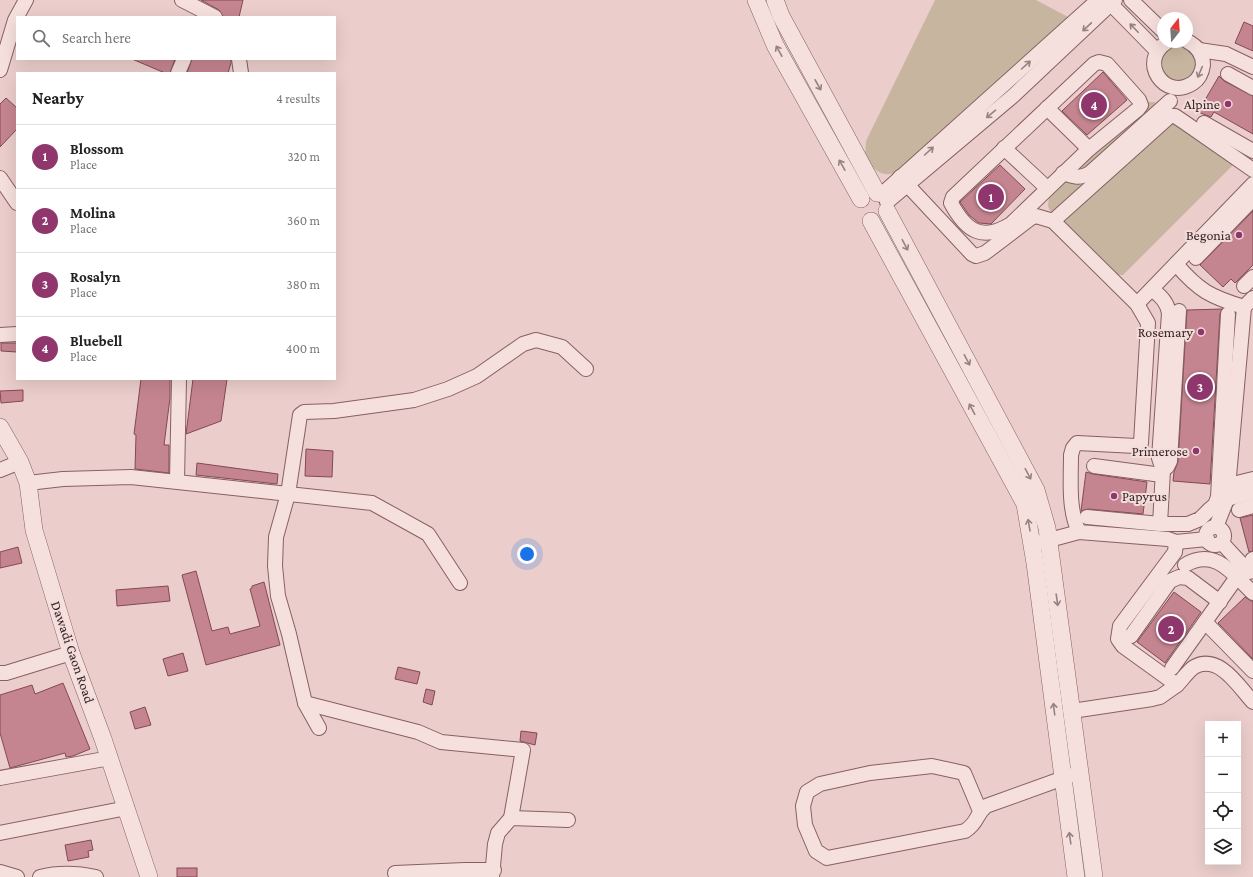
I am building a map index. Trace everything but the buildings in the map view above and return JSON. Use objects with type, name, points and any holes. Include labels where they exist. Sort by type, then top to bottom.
[{"type":"street","points":[[17,16],[26,0]]},
{"type":"street","points":[[182,0],[206,15]]},
{"type":"street","points":[[756,0],[775,45],[861,199]]},
{"type":"street","points":[[775,0],[781,16],[883,200],[1036,490],[1049,540],[1094,877]]},
{"type":"street","points":[[1131,0],[1157,25]]},
{"type":"street","points":[[872,221],[881,218],[883,200],[903,181],[1008,91],[1108,1],[1157,43]]},
{"type":"street","points":[[0,70],[16,18]]},
{"type":"street","points":[[1193,46],[1199,50],[1226,54],[1253,67]]},
{"type":"street","points":[[1162,48],[1154,65],[1159,79],[1170,94],[1172,115]]},
{"type":"street","points":[[1063,173],[1075,177],[1084,177],[1090,173],[1170,94],[1179,88],[1187,86],[1200,76],[1203,60],[1199,50]]},
{"type":"street","points":[[178,72],[184,60]]},
{"type":"street","points":[[239,60],[241,72]]},
{"type":"street","points":[[1099,62],[1107,64],[1139,100],[1141,105],[1089,149],[1011,224],[999,231],[983,234],[969,227],[951,203],[953,197],[1004,148],[1094,64],[1099,62]]},
{"type":"street","points":[[1228,74],[1253,88]]},
{"type":"street","points":[[1047,108],[1089,149]]},
{"type":"street","points":[[1172,115],[1253,170]]},
{"type":"street","points":[[1053,221],[1172,115]]},
{"type":"street","points":[[1204,123],[1253,151]]},
{"type":"street","points":[[1004,148],[1047,188]]},
{"type":"street","points":[[0,178],[16,202]]},
{"type":"street","points":[[903,181],[972,254],[976,256],[985,253],[1031,218],[1036,216],[1053,221],[1137,304],[1148,323],[1141,443],[1136,446],[1078,443],[1073,448],[1071,455],[1072,510],[1074,521],[1079,532]]},
{"type":"street","points":[[1137,304],[1253,184]]},
{"type":"street","points":[[883,200],[868,193],[861,199],[859,208],[860,212],[867,219],[872,221],[1025,504],[1032,544],[1076,877]]},
{"type":"street","points":[[1196,258],[1253,199]]},
{"type":"street","points":[[1176,264],[1191,281],[1205,292],[1216,298],[1249,302],[1227,499],[1216,527]]},
{"type":"street","points":[[1152,289],[1168,305],[1169,313],[1159,458],[1162,472],[1160,524]]},
{"type":"street","points":[[1162,472],[1170,461],[1179,311]]},
{"type":"street","points":[[1087,517],[1160,524],[1188,524],[1215,505],[1218,497],[1228,314]]},
{"type":"street","points":[[0,335],[16,334]]},
{"type":"street","points":[[319,728],[305,703],[289,634],[278,596],[275,566],[276,537],[288,494],[300,415],[304,412],[334,411],[407,401],[441,391],[477,376],[523,344],[536,340],[562,347],[586,369]]},
{"type":"street","points":[[177,481],[180,380]]},
{"type":"street","name":"Dawadi Gaon Road","points":[[0,427],[20,462],[28,483],[34,530],[71,653],[110,758],[148,877]]},
{"type":"street","points":[[0,470],[20,462]]},
{"type":"street","points":[[1094,466],[1162,472]]},
{"type":"street","points":[[28,483],[63,479],[132,477],[372,503],[428,534],[460,583]]},
{"type":"street","points":[[1229,485],[1253,479]]},
{"type":"street","points":[[1227,499],[1253,492]]},
{"type":"street","points":[[1239,510],[1253,506]]},
{"type":"street","points":[[1206,539],[1208,530],[1216,527],[1222,530],[1224,535],[1222,543]]},
{"type":"street","points":[[1032,544],[1079,532],[1168,539],[1176,542],[1206,539],[1213,545],[1222,543]]},
{"type":"street","points":[[1176,542],[1174,552],[1120,626],[1118,639],[1123,646],[1177,685]]},
{"type":"street","points":[[1222,543],[1249,570],[1253,593]]},
{"type":"street","points":[[1186,566],[1195,560],[1203,558],[1212,559],[1221,564],[1249,570]]},
{"type":"street","points":[[1172,668],[1220,602],[1249,570]]},
{"type":"street","points":[[1131,636],[1170,581],[1179,577],[1188,578],[1220,602]]},
{"type":"street","points":[[1205,622],[1253,671]]},
{"type":"street","points":[[0,673],[6,673],[71,653]]},
{"type":"street","points":[[1072,712],[1152,699],[1160,696],[1177,685],[1192,668],[1205,663],[1213,664],[1222,668],[1253,702]]},
{"type":"street","points":[[305,703],[418,732],[441,742],[523,750],[511,818],[498,833],[495,844],[493,874],[395,873]]},
{"type":"street","points":[[0,778],[110,758]]},
{"type":"street","points":[[980,811],[964,773],[932,766],[870,773],[820,784],[807,792],[803,806],[805,825],[816,851],[828,858],[965,831],[974,825],[980,811],[986,806],[1080,772]]},
{"type":"street","points":[[0,834],[127,808]]},
{"type":"street","points":[[511,818],[568,820]]},
{"type":"street","points":[[0,872],[17,877]]},
{"type":"street","points":[[40,877],[54,874],[76,873],[96,877]]},
{"type":"shaded area","points":[[935,0],[1036,0],[1068,17],[900,171],[884,174],[876,170],[865,157],[866,141]]},
{"type":"shaded area","points":[[1164,48],[1193,48],[1197,51],[1200,72],[1184,86],[1158,73],[1160,52]]},
{"type":"shaded area","points":[[1149,102],[1154,102],[1242,148],[1241,157],[1123,275],[1116,275],[1050,211],[1048,206],[1049,197],[1140,106]]},
{"type":"place","name":"Alpine","points":[[1228,104]]},
{"type":"place","name":"Bluebell","points":[[1094,105]]},
{"type":"place","name":"Blossom","points":[[991,197]]},
{"type":"place","name":"Begonia","points":[[1239,235]]},
{"type":"place","name":"Rosemary","points":[[1201,332]]},
{"type":"place","name":"Rosalyn","points":[[1200,387]]},
{"type":"place","name":"Primerose","points":[[1196,451]]},
{"type":"place","name":"Papyrus","points":[[1114,496]]},
{"type":"place","name":"Molina","points":[[1171,629]]}]
